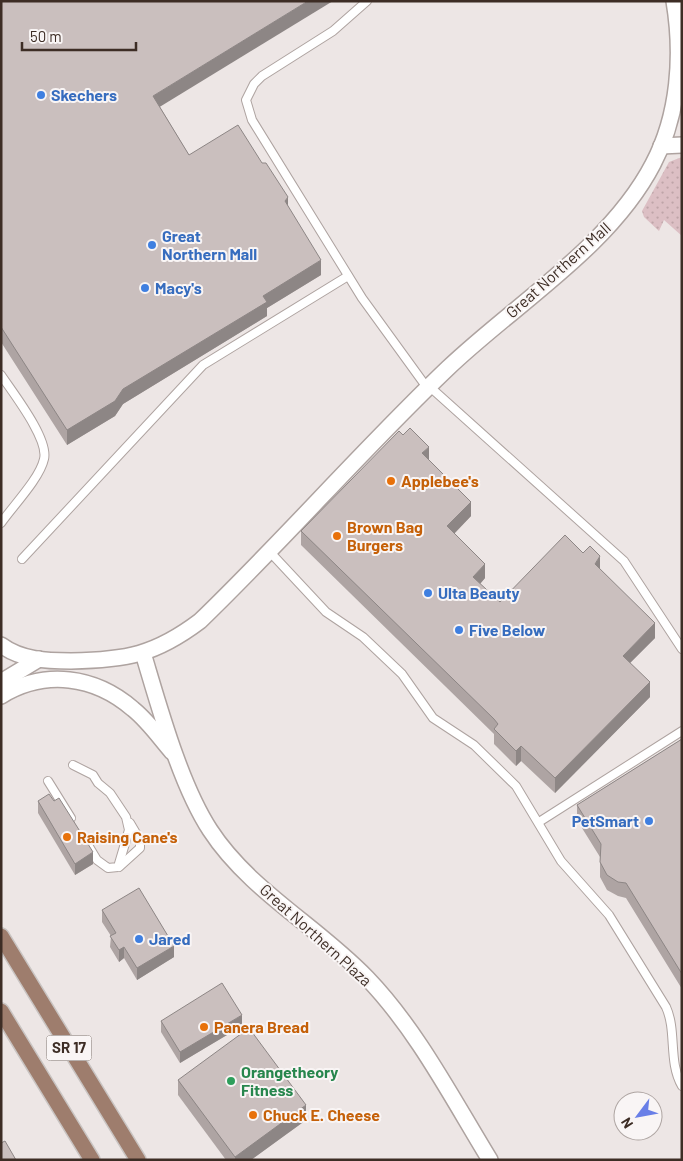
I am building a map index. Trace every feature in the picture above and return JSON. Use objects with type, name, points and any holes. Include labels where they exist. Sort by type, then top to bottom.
[{"type":"main road","name":"SR 17","points":[[1,936],[138,1160]]},
{"type":"main road","name":"SR 17","points":[[1,1011],[92,1160]]},
{"type":"street","name":"Great Northern Mall","points":[[4,651],[39,658],[103,661],[143,653],[172,640],[200,621],[456,360],[602,233],[638,190],[675,122],[679,55],[674,1]]},
{"type":"street","points":[[661,146],[682,145]]},
{"type":"street","name":"Great Northern Plaza","points":[[143,653],[179,761],[196,804],[215,838],[240,868],[350,961],[381,994],[416,1041],[490,1160]]},
{"type":"street","points":[[1,682],[39,658]]},
{"type":"street","name":"Great Northern Plaza","points":[[1,696],[23,684],[43,679],[54,678],[89,685],[111,694],[133,709],[179,761]]},
{"type":"lane","points":[[367,1],[326,36],[262,76],[250,89],[246,100],[252,120],[348,276],[429,388],[624,561],[682,649]]},
{"type":"lane","points":[[22,559],[203,365],[348,276]]},
{"type":"lane","points":[[1,375],[41,438],[45,453],[40,470],[1,523]]},
{"type":"lane","points":[[269,551],[326,612],[363,637],[402,674],[434,718],[474,745],[513,783],[539,822],[561,861],[609,915],[666,1007],[669,1017],[675,1068],[682,1086]]},
{"type":"lane","points":[[539,822],[682,732]]},
{"type":"lane","points":[[73,765],[93,775],[98,783],[110,793],[140,840],[140,848],[118,867],[108,868],[97,860],[85,840]]},
{"type":"lane","points":[[48,781],[76,826]]},
{"type":"lane","points":[[118,867],[130,830],[126,817]]},
{"type":"shaded area","points":[[682,157],[682,236],[664,220],[659,231],[644,217],[642,211],[669,162]]},
{"type":"building","name":"Great Northern Mall","points":[[1,1],[308,1],[153,96],[189,155],[238,125],[262,163],[266,163],[288,197],[285,201],[321,260],[263,296],[267,302],[123,389],[115,401],[67,430],[1,327]]},
{"type":"building","points":[[410,428],[429,447],[422,453],[471,502],[447,526],[485,564],[473,577],[500,602],[565,535],[583,553],[590,546],[600,556],[595,564],[655,623],[623,656],[650,682],[555,778],[521,746],[516,751],[494,729],[498,724],[494,719],[301,531],[399,431],[403,435]]},
{"type":"building","points":[[682,739],[682,974],[626,883],[618,882],[607,875],[600,862],[601,844],[577,805]]},
{"type":"building","points":[[49,794],[54,801],[59,798],[93,852],[75,864],[38,801]]},
{"type":"building","points":[[139,888],[174,946],[137,968],[124,947],[119,950],[110,936],[116,933],[102,910]]},
{"type":"building","points":[[222,983],[242,1015],[180,1052],[161,1021]]},
{"type":"building","points":[[249,1028],[306,1105],[235,1157],[178,1080]]},
{"type":"building","points":[[5,1141],[16,1160],[1,1160],[1,1143]]},
{"type":"place","name":"Skechers","points":[[41,95]]},
{"type":"place","name":"Great Northern Mall","points":[[152,245]]},
{"type":"place","name":"Macy's","points":[[145,288]]},
{"type":"place","name":"Applebee's","points":[[391,481]]},
{"type":"place","name":"Brown Bag Burgers","points":[[337,536]]},
{"type":"place","name":"Ulta Beauty","points":[[428,593]]},
{"type":"place","name":"Five Below","points":[[459,630]]},
{"type":"place","name":"PetSmart","points":[[649,821]]},
{"type":"place","name":"Raising Cane's","points":[[67,837]]},
{"type":"place","name":"Jared","points":[[139,939]]},
{"type":"place","name":"Panera Bread","points":[[204,1027]]},
{"type":"place","name":"Orangetheory Fitness","points":[[231,1081]]},
{"type":"place","name":"Chuck E. Cheese","points":[[253,1115]]}]
